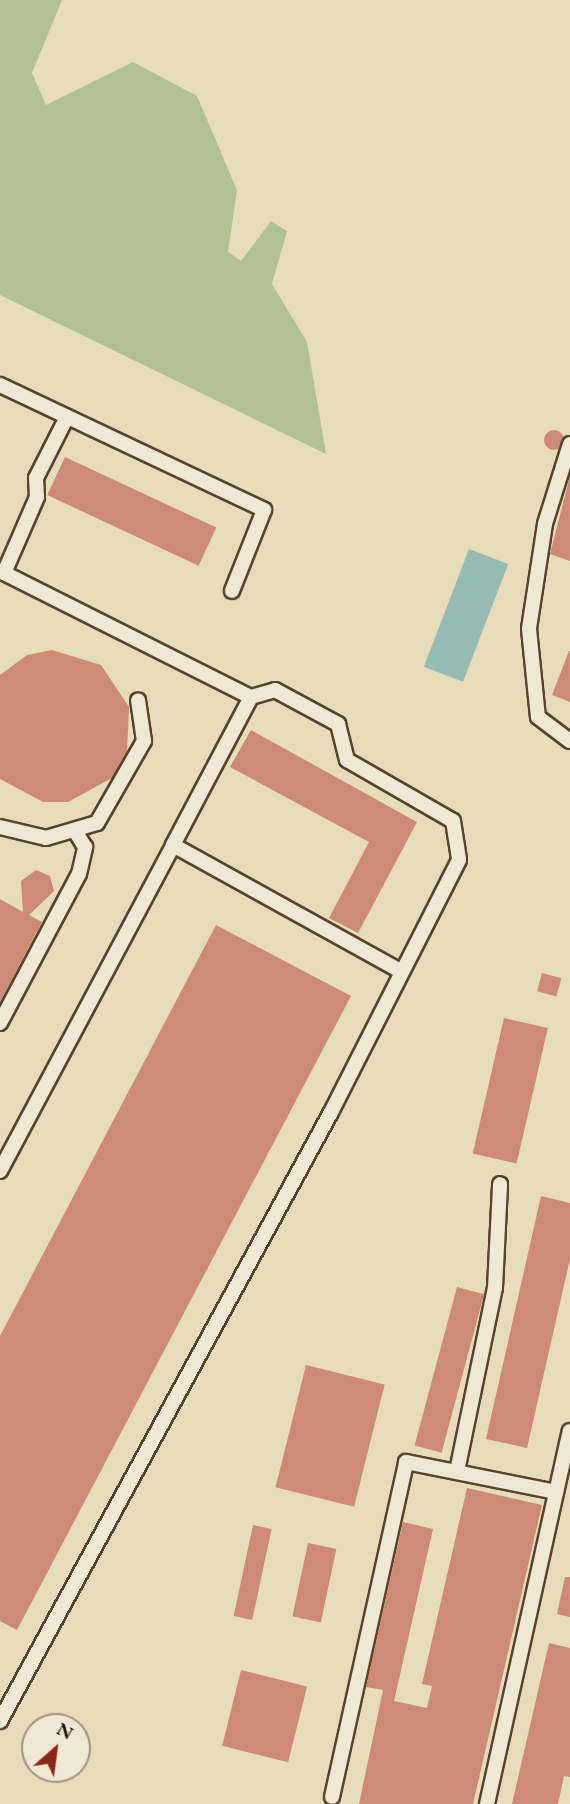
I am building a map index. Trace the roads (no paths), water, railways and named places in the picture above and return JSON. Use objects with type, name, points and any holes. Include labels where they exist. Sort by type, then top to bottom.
[{"type":"lane","points":[[0,385],[264,510],[232,591]]},
{"type":"lane","points":[[0,1721],[324,1126],[400,971],[459,860],[453,821],[347,760],[338,724],[275,690],[251,697],[2,572],[37,497],[36,478],[68,417]]},
{"type":"lane","points":[[570,444],[545,524],[529,629],[538,717],[570,741]]},
{"type":"lane","points":[[0,1171],[251,697]]},
{"type":"lane","points":[[0,827],[46,838],[97,823],[130,773],[144,741],[138,700]]},
{"type":"lane","points":[[0,1023],[79,874],[85,847],[75,831]]},
{"type":"lane","points":[[173,845],[400,971]]},
{"type":"lane","points":[[457,1471],[495,1287],[500,1184]]},
{"type":"lane","points":[[487,1804],[570,1431]]},
{"type":"lane","points":[[332,1797],[407,1462],[556,1492]]},
{"type":"water","points":[[469,549],[508,564],[463,682],[424,667]]}]
